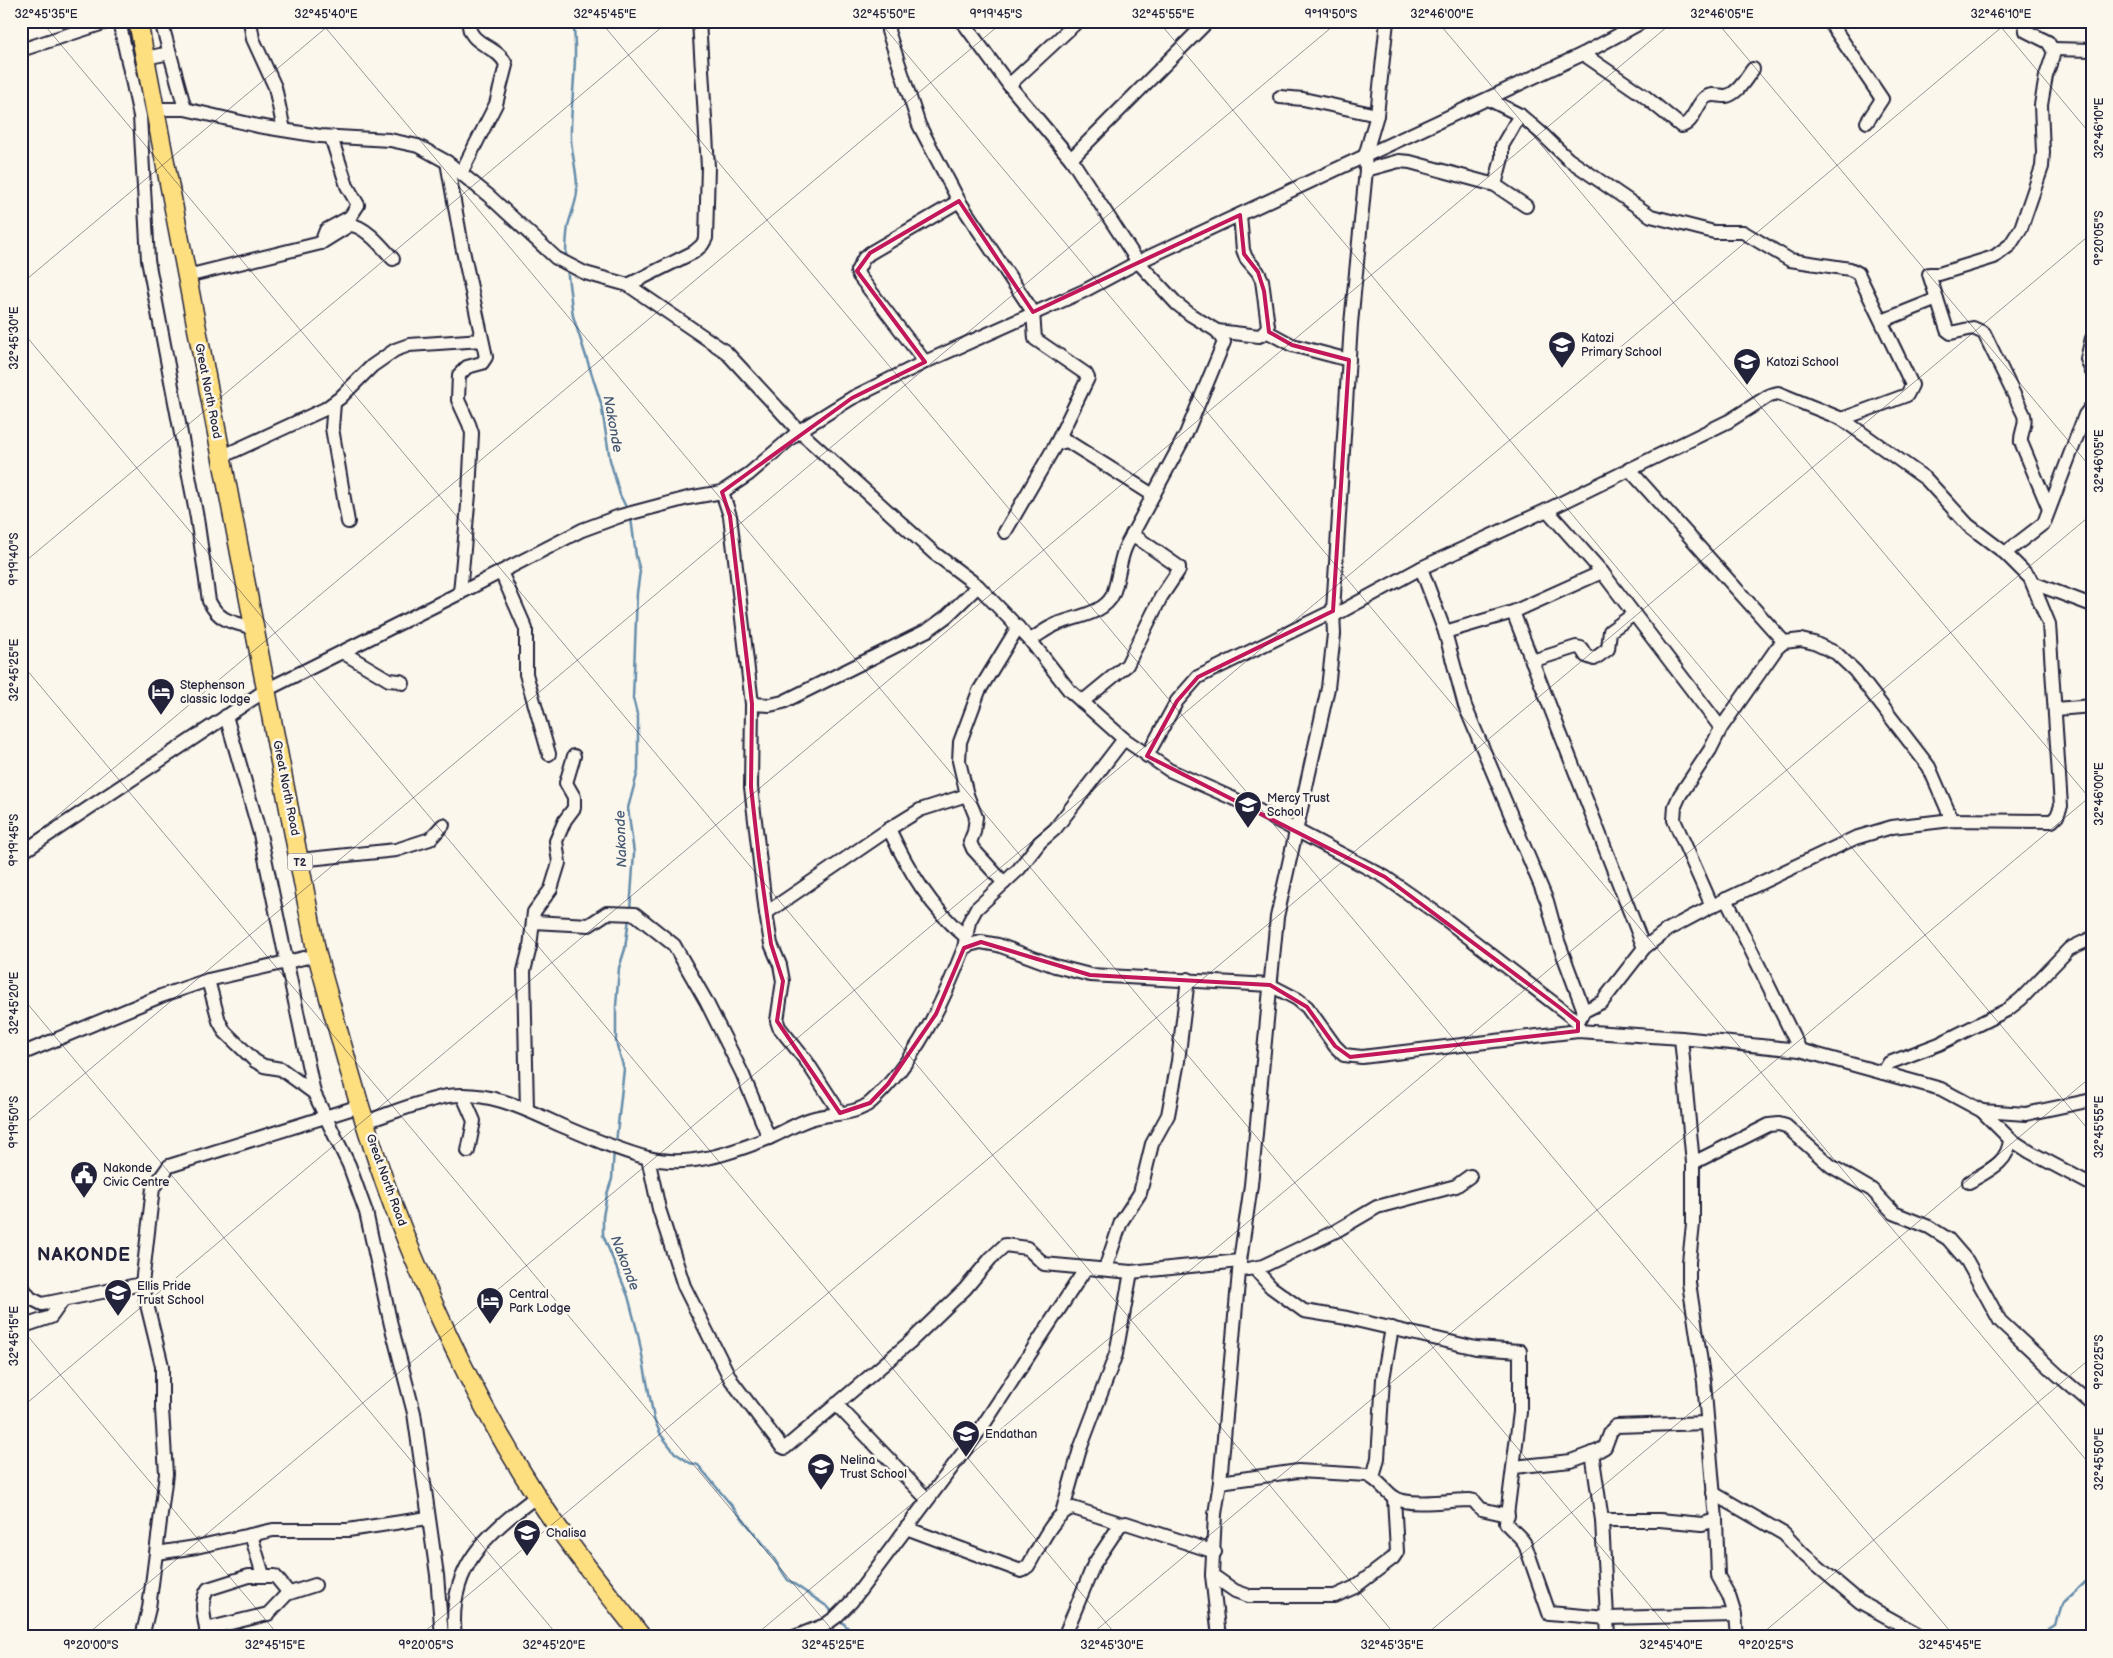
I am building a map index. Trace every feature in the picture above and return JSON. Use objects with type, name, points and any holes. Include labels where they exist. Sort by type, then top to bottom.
[{"type":"highway","name":"Great North Road","points":[[138,21],[317,955],[362,1114],[394,1207],[443,1323],[491,1417],[537,1496],[642,1637]]},
{"type":"street","points":[[21,50],[110,21]]},
{"type":"street","points":[[119,21],[140,116],[148,260],[197,518],[208,601],[214,612],[222,618],[254,628]]},
{"type":"street","points":[[161,21],[185,109]]},
{"type":"street","points":[[250,21],[253,39],[273,82],[284,130]]},
{"type":"street","points":[[460,173],[496,104],[506,65],[503,59],[474,37],[469,30],[469,21]]},
{"type":"street","points":[[628,285],[694,252],[702,245],[706,238],[708,167],[699,21]]},
{"type":"street","points":[[889,21],[888,31],[919,125],[959,201],[1033,312],[1035,338],[1038,342],[1086,374],[1088,378],[1056,444],[1005,532]]},
{"type":"street","points":[[962,21],[1009,85],[1071,159],[1138,262],[1177,304],[1217,331],[1259,336],[1266,331],[1268,326],[1264,291],[1258,272],[1244,254],[1240,215]]},
{"type":"street","points":[[1009,85],[1078,21]]},
{"type":"street","points":[[1071,159],[1208,21]]},
{"type":"street","points":[[1219,1637],[1212,1576],[1215,1514],[1220,1482],[1228,1380],[1240,1265],[1251,1185],[1277,917],[1328,688],[1334,634],[1333,613],[1349,360],[1366,170],[1365,156],[1377,115],[1387,21]]},
{"type":"street","points":[[21,853],[266,690],[460,594],[582,530],[620,516],[688,498],[722,492],[749,474],[800,431],[852,398],[1033,312],[1084,291],[1138,262],[1582,54],[1644,21]]},
{"type":"street","points":[[1829,21],[1882,99],[1867,122]]},
{"type":"street","points":[[2025,21],[2026,31],[2048,42],[2053,49],[2041,104],[2044,152],[2042,166],[2021,228],[2010,245],[1994,257],[1939,274],[1929,274],[1945,328],[1951,333],[1973,328],[1984,332],[2024,415],[2026,424],[2021,434],[2021,442],[2049,509]]},
{"type":"street","points":[[2053,49],[2092,50]]},
{"type":"street","points":[[145,58],[170,52]]},
{"type":"street","points":[[1582,54],[1643,95],[1681,126],[1688,122],[1705,98],[1711,94],[1728,95],[1736,91],[1753,69]]},
{"type":"street","points":[[1280,97],[1303,99],[1377,115]]},
{"type":"street","points":[[1488,98],[1520,115],[1568,159],[1651,216],[1714,232],[1743,232],[1790,260],[1854,270],[1860,276],[1910,379],[1911,389],[1907,395],[1842,419]]},
{"type":"street","points":[[155,110],[185,109],[206,115],[284,130],[331,137],[390,140],[409,143],[448,162],[489,196],[556,258],[585,273],[628,285],[726,352],[800,431],[934,553],[978,586],[1030,640],[1069,690],[1124,740],[1169,770],[1250,806],[1385,877],[1445,919],[1578,1027]]},
{"type":"street","points":[[1495,185],[1502,158],[1502,146],[1520,115]]},
{"type":"street","points":[[321,244],[326,230],[350,217],[358,205],[347,186],[331,137]]},
{"type":"street","points":[[1366,170],[1403,161],[1495,185],[1526,206]]},
{"type":"street","points":[[448,162],[462,246],[486,357],[478,365],[467,367],[460,375],[458,400],[472,433],[469,494],[460,594]]},
{"type":"street","points":[[925,362],[858,276],[857,271],[864,258],[870,253],[959,201]]},
{"type":"street","points":[[187,276],[321,244],[346,226],[355,225],[377,240],[393,260]]},
{"type":"street","points":[[1882,322],[1936,299]]},
{"type":"street","points":[[1030,640],[1049,628],[1098,609],[1112,595],[1121,557],[1186,434],[1201,401],[1224,342],[1217,331]]},
{"type":"street","points":[[1266,331],[1292,345],[1349,360]]},
{"type":"street","points":[[2092,338],[2087,358],[2092,372]]},
{"type":"street","points":[[221,457],[325,409],[334,403],[372,366],[389,353],[402,347],[482,340]]},
{"type":"street","points":[[1147,756],[1177,701],[1198,678],[1421,568],[1547,510],[1729,421],[1774,394],[1782,393],[1842,419],[1926,479],[1968,526],[2005,553],[2033,583],[2049,624],[2061,806],[2057,816],[2052,821],[1952,820],[1892,828],[1855,838],[1726,899],[1667,930],[1644,948],[1602,1002],[1584,1011]]},
{"type":"street","points":[[334,403],[332,428],[348,522]]},
{"type":"street","points":[[2005,553],[2044,523],[2085,415],[2092,406]]},
{"type":"street","points":[[1056,444],[1067,441],[1153,495]]},
{"type":"street","points":[[1629,469],[1784,642]]},
{"type":"street","points":[[722,492],[730,516],[752,704],[751,787],[766,913],[771,944],[780,965],[783,981],[778,1024],[807,1062],[840,1113]]},
{"type":"street","points":[[1547,510],[1602,572],[1721,728]]},
{"type":"street","points":[[1082,702],[1127,664],[1161,597],[1179,570],[1179,566],[1132,534]]},
{"type":"street","points":[[1421,568],[1445,632],[1465,706],[1547,901],[1558,941],[1584,1011],[1578,1027]]},
{"type":"street","points":[[501,572],[526,629],[526,674],[549,754]]},
{"type":"street","points":[[1445,632],[1513,612],[1602,572]]},
{"type":"street","points":[[2033,583],[2092,605]]},
{"type":"street","points":[[752,704],[782,702],[928,630],[947,616],[978,586]]},
{"type":"street","points":[[1513,612],[1644,948]]},
{"type":"street","points":[[1532,661],[1576,647],[1581,648],[1586,656],[1594,659],[1608,649],[1609,636],[1612,630],[1634,614]]},
{"type":"street","points":[[1004,883],[971,846],[970,842],[974,832],[976,817],[967,795],[959,761],[960,742],[979,691],[1018,627]]},
{"type":"street","points":[[1712,906],[1673,814],[1680,795],[1710,750],[1721,728],[1784,642],[1801,640],[1814,643],[1836,653],[1856,671],[1929,767],[1952,820]]},
{"type":"street","points":[[342,652],[389,680],[404,683]]},
{"type":"street","points":[[2056,708],[2092,706]]},
{"type":"street","points":[[226,716],[260,834],[314,1093],[349,1165],[366,1212],[391,1325],[414,1413],[437,1575],[442,1637]]},
{"type":"street","points":[[142,1637],[149,1608],[166,1474],[162,1409],[162,1366],[142,1284],[153,1188],[165,1169],[324,1116],[362,1114],[448,1096],[492,1098],[527,1110],[616,1147],[648,1158],[680,1163],[718,1156],[769,1138],[812,1118],[858,1110],[870,1104],[905,1062],[936,1014],[965,943],[969,922],[976,909],[1019,870],[1040,842],[1055,829],[1124,740]]},
{"type":"street","points":[[527,1110],[524,972],[536,908],[551,889],[559,863],[556,842],[565,820],[574,808],[574,796],[566,783],[574,756]]},
{"type":"street","points":[[766,913],[889,829],[926,808],[967,795]]},
{"type":"street","points":[[300,860],[396,850],[430,839],[443,826]]},
{"type":"street","points":[[889,829],[907,866],[947,921],[965,943],[969,945],[981,942],[998,945],[1055,966],[1090,975],[1270,984],[1297,999],[1307,1007],[1344,1055],[1362,1058],[1578,1027],[1800,1050],[1941,1089],[1982,1111],[2010,1140],[2065,1172],[2092,1185]]},
{"type":"street","points":[[1726,899],[1800,1050]]},
{"type":"street","points":[[533,922],[590,925],[608,913],[635,914],[673,943],[706,1001],[742,1072],[769,1138]]},
{"type":"street","points":[[1883,1073],[1889,1063],[1939,1044],[2007,1010],[2021,999],[2069,949],[2092,938]]},
{"type":"street","points":[[21,1054],[162,996],[208,980],[317,955]]},
{"type":"street","points":[[1105,1269],[1121,1222],[1140,1193],[1152,1144],[1168,1116],[1178,1061],[1188,979]]},
{"type":"street","points":[[208,980],[219,1021],[225,1032],[255,1061],[264,1066],[281,1069],[314,1093]]},
{"type":"street","points":[[1681,1038],[1693,1162],[1693,1224],[1688,1262],[1689,1283],[1708,1422],[1716,1520],[1718,1576],[1729,1596],[1735,1615],[1737,1637]]},
{"type":"street","points":[[463,1096],[474,1124],[468,1151]]},
{"type":"street","points":[[1982,1111],[2026,1114],[2092,1100]]},
{"type":"street","points":[[1693,1162],[1768,1125],[1779,1124],[1786,1126],[1831,1166],[1872,1190],[1894,1213],[1929,1227],[1948,1239],[1967,1261],[1996,1316],[2004,1326],[2092,1404]]},
{"type":"street","points":[[1969,1182],[2004,1158],[2008,1152],[2010,1140]]},
{"type":"street","points":[[648,1158],[659,1210],[684,1286],[731,1380],[783,1448],[787,1448],[910,1342],[965,1289],[991,1258],[1006,1245],[1027,1248],[1044,1264],[1131,1272],[1240,1265],[1254,1269],[1271,1287],[1304,1311],[1347,1318],[1476,1348],[1520,1351],[1520,1412],[1506,1523],[1511,1531],[1521,1537],[1525,1544],[1548,1612],[1607,1618],[1735,1615]]},
{"type":"street","points":[[1254,1269],[1336,1231],[1377,1207],[1456,1186],[1470,1176]]},
{"type":"street","points":[[794,1637],[825,1625],[836,1618],[852,1601],[980,1430],[1086,1268]]},
{"type":"street","points":[[1062,1513],[1077,1458],[1116,1354],[1131,1272]]},
{"type":"street","points":[[21,1285],[30,1298],[42,1304],[142,1284]]},
{"type":"street","points":[[21,1327],[50,1317],[63,1300]]},
{"type":"street","points":[[1374,1478],[1378,1458],[1383,1379],[1392,1328]]},
{"type":"street","points":[[836,1404],[927,1499]]},
{"type":"street","points":[[1514,1467],[1571,1461],[1592,1453],[1605,1446],[1611,1431],[1616,1426],[1708,1422]]},
{"type":"street","points":[[1592,1453],[1602,1520],[1608,1637]]},
{"type":"street","points":[[1220,1482],[1298,1470],[1367,1475],[1374,1478],[1394,1497],[1405,1502],[1472,1500],[1481,1509],[1508,1515]]},
{"type":"street","points":[[1713,1493],[1784,1534],[1802,1553],[1860,1602],[1923,1637]]},
{"type":"street","points":[[455,1637],[453,1619],[457,1587],[466,1564],[478,1548],[537,1496]]},
{"type":"street","points":[[1212,1576],[1235,1591],[1258,1597],[1336,1596],[1355,1587],[1393,1558],[1397,1552],[1394,1497]]},
{"type":"street","points":[[906,1528],[1017,1571],[1028,1566],[1056,1519],[1062,1513],[1074,1508],[1214,1552]]},
{"type":"street","points":[[157,1553],[283,1529],[348,1530],[428,1518]]},
{"type":"street","points":[[1602,1520],[1660,1520],[1702,1524],[1716,1520]]},
{"type":"street","points":[[1064,1637],[1094,1564],[1117,1528],[1123,1524]]},
{"type":"street","points":[[251,1534],[263,1575]]},
{"type":"street","points":[[289,1593],[275,1576],[263,1575],[249,1576],[208,1590],[203,1603],[207,1633],[268,1614],[284,1596],[314,1584]]},
{"type":"highlighted area","points":[[959,201],[1033,312],[1240,215],[1244,254],[1258,272],[1264,291],[1269,332],[1292,345],[1349,360],[1333,611],[1198,677],[1177,701],[1147,756],[1385,877],[1578,1022],[1578,1031],[1350,1057],[1335,1046],[1307,1007],[1270,985],[1090,975],[981,942],[964,948],[936,1014],[888,1084],[870,1103],[840,1113],[777,1021],[783,981],[771,944],[759,858],[751,787],[752,704],[730,516],[722,492],[852,398],[925,362],[857,271],[870,253]]},
{"type":"waterway","name":"Nakonde","points":[[566,260],[567,231],[577,192],[571,139],[575,65],[573,21]]},
{"type":"waterway","name":"Nakonde","points":[[567,268],[573,316],[601,403],[610,460],[620,495],[628,511]]},
{"type":"waterway","name":"Nakonde","points":[[630,910],[634,853],[628,808],[638,771],[638,718],[633,698],[637,593],[640,571],[631,518]]},
{"type":"waterway","name":"Nakonde","points":[[616,1143],[624,1069],[616,1042],[616,1006],[619,968],[625,949],[629,918]]},
{"type":"waterway","name":"Nakonde","points":[[614,1150],[612,1179],[603,1217],[603,1235],[628,1296],[638,1334],[654,1419],[661,1435],[675,1453],[690,1463],[698,1465],[766,1547],[788,1580],[828,1607],[833,1613]]},
{"type":"waterway","points":[[2036,1637],[2055,1625],[2061,1605],[2092,1576]]},
{"type":"waterway","name":"Nakonde","points":[[840,1620],[853,1633],[886,1630],[899,1637]]},
{"type":"place","name":"Katozi Primary School","points":[[1562,369]]},
{"type":"place","name":"Katozi School","points":[[1747,386]]},
{"type":"place","name":"Stephenson classic lodge","points":[[161,716]]},
{"type":"place","name":"Mercy Trust School","points":[[1248,829]]},
{"type":"place","name":"Nakonde Civic Centre","points":[[84,1199]]},
{"type":"place","name":"Ellis Pride Trust School","points":[[118,1317]]},
{"type":"place","name":"Central Park Lodge","points":[[490,1325]]},
{"type":"place","name":"Endathan","points":[[966,1458]]},
{"type":"place","name":"Nelina Trust School","points":[[821,1491]]},
{"type":"place","name":"Chalisa","points":[[527,1557]]},
{"type":"district","name":"NAKONDE","points":[[84,1255]]}]
